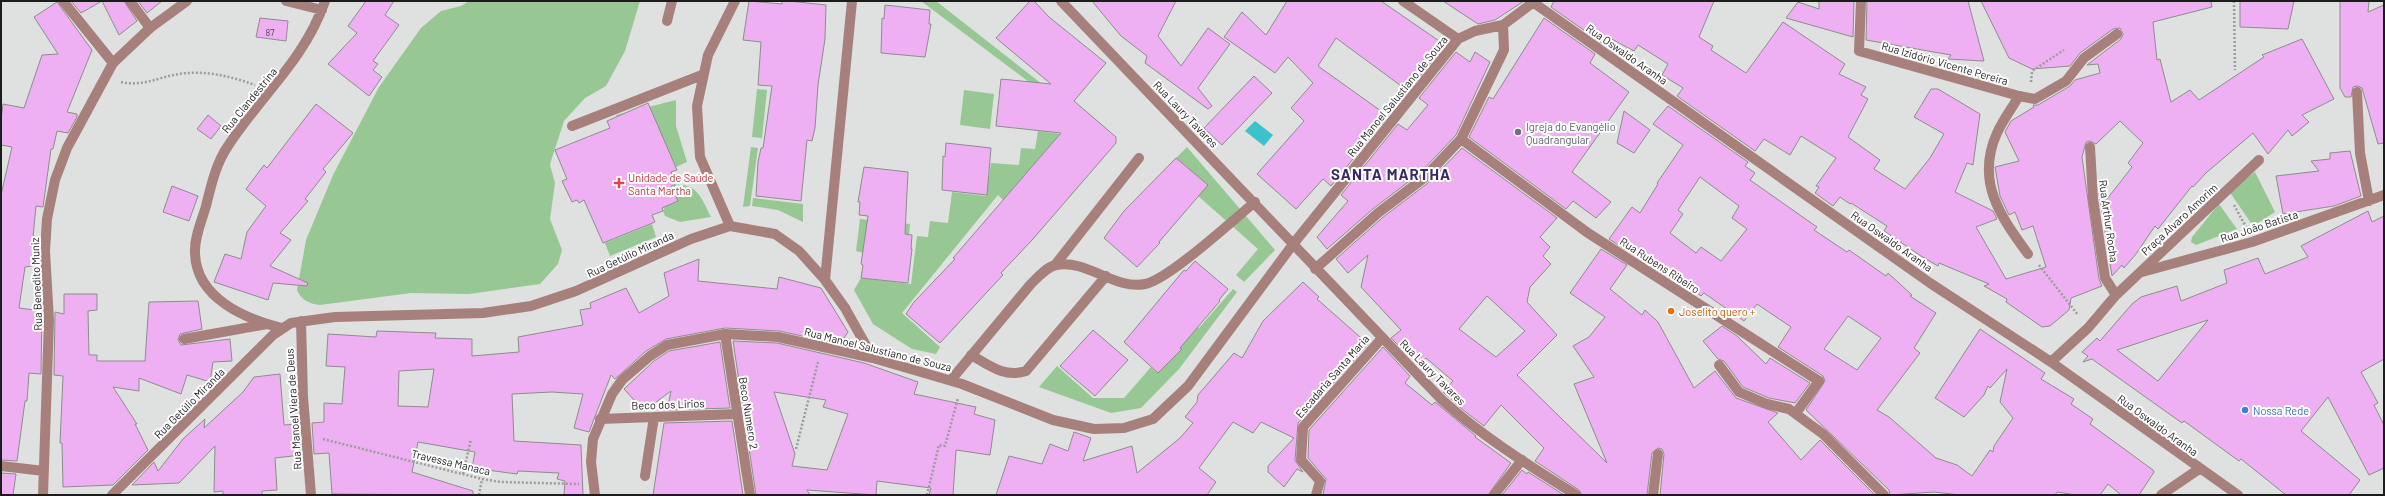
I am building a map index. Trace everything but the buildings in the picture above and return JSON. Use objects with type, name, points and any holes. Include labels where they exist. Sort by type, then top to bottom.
[{"type":"street","points":[[63,1],[113,63]]},
{"type":"street","points":[[130,1],[150,28]]},
{"type":"street","name":"Rua Benedito Muniz","points":[[43,495],[49,320],[45,251],[47,219],[55,180],[67,148],[113,63],[150,28],[187,1]]},
{"type":"street","points":[[286,1],[324,5]]},
{"type":"street","points":[[667,21],[672,1]]},
{"type":"street","points":[[730,226],[700,157],[697,106],[702,75],[708,55],[735,1]]},
{"type":"street","points":[[825,280],[852,1]]},
{"type":"street","name":"Rua Laury Tavares","points":[[1061,1],[1090,34],[1294,243],[1315,269],[1461,417],[1522,460],[1576,495]]},
{"type":"street","points":[[1403,1],[1458,39],[1475,31],[1503,25],[1534,2]]},
{"type":"street","name":"Rua Izidório Vicente Pereira","points":[[1861,1],[1859,51],[2024,97],[1997,134],[1988,170],[1992,194],[2004,221],[2028,254]]},
{"type":"street","name":"Rua Oswaldo Aranha","points":[[1534,2],[1924,278],[2051,362],[2199,469],[2238,495]]},
{"type":"street","name":"Rua Clandestrina","points":[[282,328],[266,324],[236,312],[215,297],[199,274],[195,252],[212,184],[226,148],[286,74],[305,46],[324,5]]},
{"type":"street","points":[[1315,269],[1378,213],[1424,178],[1461,139],[1504,50],[1503,25]]},
{"type":"street","points":[[2024,97],[2035,99],[2066,81],[2084,58],[2117,34]]},
{"type":"street","name":"Rua Manoel Salustiano de Souza","points":[[594,490],[591,462],[594,439],[600,419],[612,394],[622,380],[650,356],[668,345],[725,334],[778,337],[872,358],[951,380],[1053,420],[1094,429],[1124,428],[1153,419],[1188,386],[1294,243],[1458,39]]},
{"type":"street","points":[[572,126],[702,75]]},
{"type":"street","points":[[2357,92],[2360,153],[2369,201]]},
{"type":"street","name":"Rua Rubens Ribeiro","points":[[1461,139],[1588,233],[1819,381],[1796,414]]},
{"type":"street","name":"Rua Arthur Rocha","points":[[2090,147],[2093,200],[2105,278],[2116,296]]},
{"type":"street","points":[[951,380],[1030,285],[1042,273],[1055,265],[1139,158]]},
{"type":"street","name":"Praça Alvaro Amorim","points":[[2051,362],[2088,328],[2116,296],[2259,160]]},
{"type":"street","name":"Rua João Batista","points":[[2140,273],[2252,242],[2384,196]]},
{"type":"street","points":[[1055,265],[1070,265],[1132,285],[1146,284],[1161,277],[1255,202]]},
{"type":"street","name":"Rua Getúlio Miranda","points":[[112,495],[282,328],[301,321],[335,317],[483,313],[531,306],[576,291],[691,239],[730,226],[775,234],[799,251],[825,280],[861,335],[872,358]]},
{"type":"street","points":[[972,355],[1005,374],[1016,374],[1026,371],[1106,276]]},
{"type":"street","name":"Rua Manoel Viera de Deus","points":[[301,321],[301,363],[310,495]]},
{"type":"street","points":[[184,339],[266,324]]},
{"type":"street","name":"Beco Numero 2","points":[[725,334],[750,495]]},
{"type":"street","name":"Escadaria Santa Maria","points":[[1316,495],[1320,481],[1301,460],[1303,427],[1382,338]]},
{"type":"street","points":[[1719,365],[1739,392],[1752,399],[1789,409],[1823,434],[1884,495]]},
{"type":"street","name":"Beco dos Lirios","points":[[600,419],[737,414]]},
{"type":"street","points":[[645,476],[654,417]]},
{"type":"street","points":[[1653,495],[1658,454]]},
{"type":"street","points":[[1494,495],[1522,460]]},
{"type":"street","points":[[1,466],[44,471]]},
{"type":"street","points":[[2161,495],[2199,469]]},
{"type":"path","points":[[2234,1],[2235,70]]},
{"type":"path","points":[[2024,97],[2032,71],[2064,50]]},
{"type":"path","points":[[106,78],[124,83],[143,82],[177,74],[198,72],[240,80],[270,92]]},
{"type":"path","points":[[2223,194],[2242,217],[2252,242]]},
{"type":"path","points":[[2028,254],[2047,273],[2088,328]]},
{"type":"path","points":[[796,449],[822,346]]},
{"type":"path","points":[[927,495],[938,445],[945,446],[962,384]]},
{"type":"path","name":"Travessa Manaca","points":[[307,435],[482,479],[594,490]]},
{"type":"path","points":[[463,474],[471,439]]},
{"type":"path","points":[[479,495],[482,479]]},
{"type":"green space","points":[[469,1],[640,1],[625,51],[606,86],[585,98],[564,121],[551,161],[550,165],[555,183],[550,219],[562,250],[558,264],[540,284],[469,294],[411,293],[320,305],[306,301],[297,290],[306,240],[333,175],[379,87],[421,28],[441,11],[461,6]]},
{"type":"green space","points":[[921,1],[936,1],[1042,84],[1029,82]]},
{"type":"green space","points":[[757,89],[767,90],[762,138],[752,137]]},
{"type":"green space","points":[[964,90],[994,94],[990,129],[960,125]]},
{"type":"green space","points":[[676,100],[676,126],[687,162],[676,167],[656,123],[620,126],[616,115]]},
{"type":"green space","points":[[1038,131],[1061,134],[1003,200],[998,195],[902,313],[940,347],[936,354],[912,349],[873,324],[854,290],[861,278],[911,284],[917,236],[928,237],[930,221],[948,223],[952,192],[986,196],[991,163],[1019,165],[1021,148],[1035,149]]},
{"type":"green space","points":[[751,147],[758,148],[750,206],[743,207]]},
{"type":"green space","points":[[1187,147],[1275,250],[1244,282],[1236,275],[1258,249],[1197,195],[1205,184],[1176,158]]},
{"type":"green space","points":[[2255,172],[2275,212],[2253,226],[2229,191]]},
{"type":"green space","points":[[675,185],[689,186],[694,190],[702,199],[711,217],[680,222],[665,216],[663,211]]},
{"type":"green space","points":[[753,198],[803,204],[803,222],[778,210],[752,206]]},
{"type":"green space","points":[[2219,204],[2237,229],[2196,245],[2191,242],[2192,237]]},
{"type":"green space","points":[[860,219],[910,224],[909,235],[864,253],[856,251]]},
{"type":"green space","points":[[652,224],[656,237],[610,256],[605,243]]},
{"type":"green space","points":[[1233,289],[1237,292],[1179,369],[1141,408],[1111,413],[1039,387],[1057,366],[1093,398],[1124,398],[1151,367],[1156,372],[1188,336],[1166,300],[1199,328]]},
{"type":"water","points":[[1255,121],[1273,135],[1264,146],[1245,131]]},
{"type":"place","name":"Igreja do Evangélio Quadrangular","points":[[1518,132]]},
{"type":"place","name":"Unidade de Saúde Santa Martha","points":[[619,183]]},
{"type":"place","name":"Joselito quero +","points":[[1671,311]]},
{"type":"place","name":"Nossa Rede","points":[[2245,410]]},
{"type":"district","name":"SANTA MARTHA","points":[[1391,174]]}]
